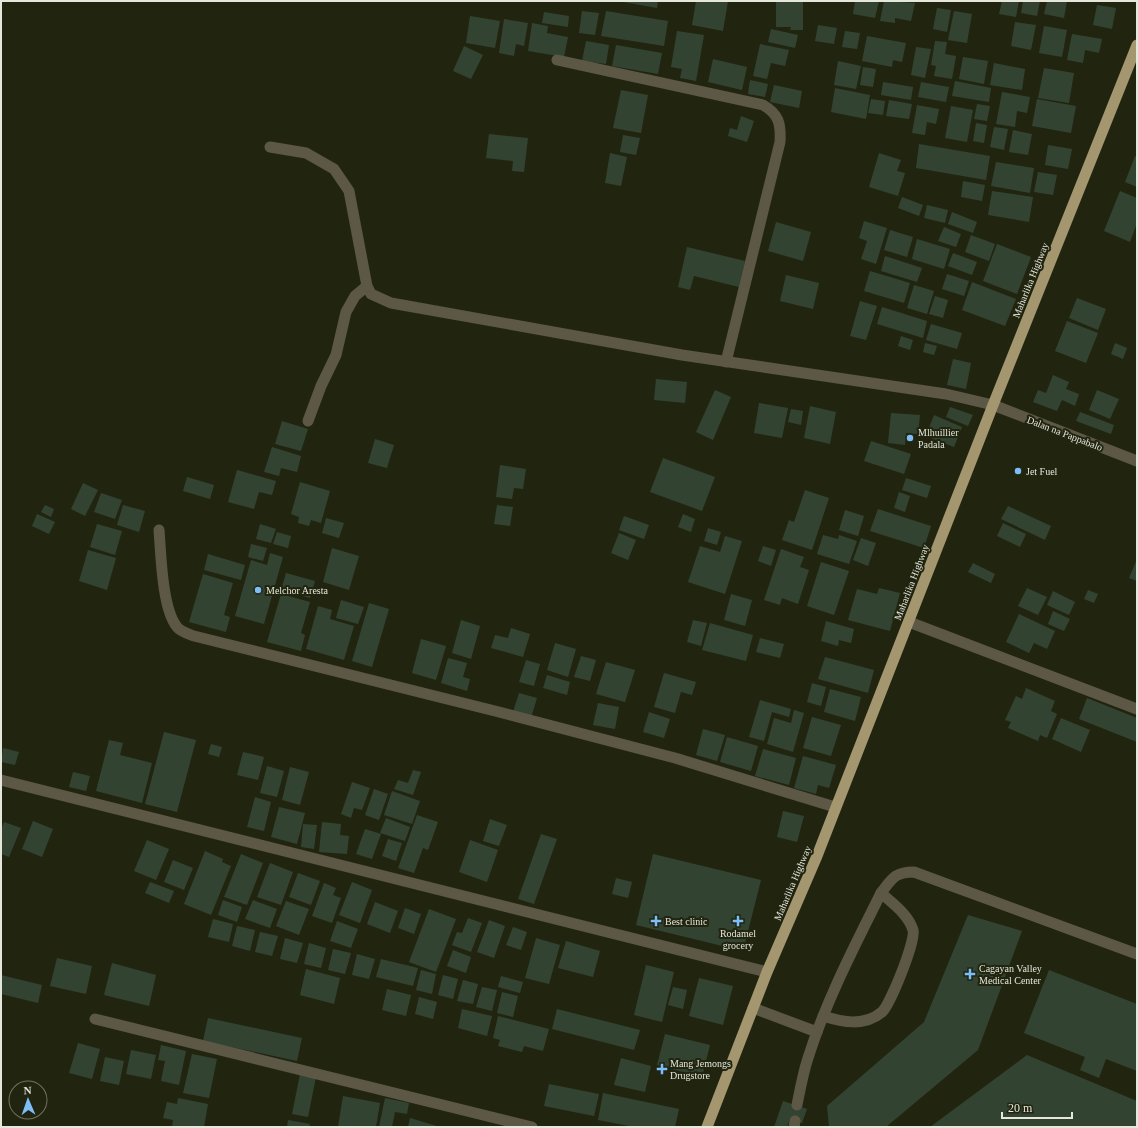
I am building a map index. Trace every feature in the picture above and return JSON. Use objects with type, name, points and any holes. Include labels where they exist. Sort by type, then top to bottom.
[{"type":"highway","name":"Maharlika Highway","points":[[707,1127],[767,972],[817,856],[835,806],[909,622],[993,405],[1137,45]]},
{"type":"street","points":[[557,60],[763,105],[772,110],[778,117],[780,142],[726,362]]},
{"type":"street","points":[[270,147],[306,153],[334,169],[349,191],[367,286],[355,296],[346,312],[336,356],[321,386],[308,421]]},
{"type":"street","name":"Dalan na Pappabalo","points":[[367,286],[371,294],[391,303],[726,362],[946,394],[993,405],[1137,461]]},
{"type":"street","points":[[159,530],[164,585],[171,618],[178,629],[194,636],[495,711],[674,758],[835,806]]},
{"type":"street","points":[[909,622],[1137,709]]},
{"type":"street","points":[[1,780],[767,972]]},
{"type":"street","points":[[797,1105],[808,1059],[823,1016],[880,893],[894,876],[904,872],[914,872],[1137,954]]},
{"type":"street","points":[[823,1016],[847,1023],[865,1020],[882,1012],[904,969],[913,942],[913,930],[903,912],[880,893]]},
{"type":"street","points":[[753,1008],[817,1032]]},
{"type":"street","points":[[95,1019],[532,1127]]},
{"type":"building","points":[[618,1],[658,1],[657,8]]},
{"type":"building","points":[[696,1],[728,1],[723,31],[692,25]]},
{"type":"building","points":[[776,1],[803,1],[803,30],[790,30],[791,27],[776,27]]},
{"type":"building","points":[[855,1],[879,1],[875,18],[853,14]]},
{"type":"building","points":[[884,1],[915,3],[911,21],[895,18],[895,23],[880,21]]},
{"type":"building","points":[[1002,1],[1019,1],[1016,17],[999,14]]},
{"type":"building","points":[[1023,1],[1040,1],[1037,16],[1021,13]]},
{"type":"building","points":[[1047,1],[1067,1],[1064,18],[1044,14]]},
{"type":"building","points":[[1097,5],[1116,8],[1112,29],[1093,25]]},
{"type":"building","points":[[937,8],[951,10],[947,32],[933,29]]},
{"type":"building","points":[[582,11],[599,13],[595,35],[579,33]]},
{"type":"building","points":[[606,11],[668,21],[664,46],[601,36]]},
{"type":"building","points":[[954,11],[972,14],[967,43],[948,40]]},
{"type":"building","points":[[544,12],[569,16],[568,27],[542,23]]},
{"type":"building","points":[[470,16],[500,21],[495,48],[466,43]]},
{"type":"building","points":[[504,19],[528,23],[524,46],[516,44],[514,56],[499,53]]},
{"type":"building","points":[[1015,22],[1036,25],[1031,50],[1011,46]]},
{"type":"building","points":[[532,23],[548,26],[547,33],[568,37],[564,57],[528,51]]},
{"type":"building","points":[[818,25],[837,28],[834,44],[815,41]]},
{"type":"building","points":[[1044,26],[1067,30],[1062,57],[1039,53]]},
{"type":"building","points":[[771,29],[798,35],[795,48],[768,42]]},
{"type":"building","points":[[677,31],[704,35],[696,81],[680,78],[682,69],[671,67]]},
{"type":"building","points":[[845,31],[860,33],[857,49],[842,47]]},
{"type":"building","points":[[1072,34],[1102,39],[1099,53],[1085,50],[1083,63],[1067,60]]},
{"type":"building","points":[[867,36],[906,43],[902,62],[893,60],[892,67],[862,61]]},
{"type":"building","points":[[586,41],[609,45],[606,64],[582,61]]},
{"type":"building","points":[[935,41],[947,42],[945,54],[956,56],[952,79],[934,76],[936,66],[931,65]]},
{"type":"building","points":[[760,44],[789,50],[785,66],[771,63],[767,79],[753,76]]},
{"type":"building","points":[[616,45],[662,53],[658,74],[612,66]]},
{"type":"building","points":[[464,46],[483,55],[471,79],[453,71]]},
{"type":"building","points":[[916,47],[931,49],[925,78],[911,75]]},
{"type":"building","points":[[963,57],[988,61],[984,84],[959,79]]},
{"type":"building","points":[[713,59],[747,67],[742,90],[708,82]]},
{"type":"building","points":[[838,61],[861,66],[856,89],[834,85]]},
{"type":"building","points":[[994,63],[1025,69],[1022,90],[990,85]]},
{"type":"building","points":[[863,67],[876,69],[873,87],[860,85]]},
{"type":"building","points":[[1044,68],[1074,73],[1069,103],[1038,98]]},
{"type":"building","points":[[750,80],[768,84],[765,97],[748,94]]},
{"type":"building","points":[[955,81],[991,88],[989,102],[952,96]]},
{"type":"building","points":[[883,82],[913,87],[911,100],[881,95]]},
{"type":"building","points":[[921,82],[949,87],[946,102],[918,97]]},
{"type":"building","points":[[774,85],[802,91],[799,108],[770,102]]},
{"type":"building","points":[[835,88],[870,95],[866,119],[831,112]]},
{"type":"building","points":[[621,90],[648,95],[641,133],[613,128]]},
{"type":"building","points":[[1002,92],[1030,97],[1027,113],[1017,111],[1015,127],[996,124]]},
{"type":"building","points":[[871,99],[885,101],[883,115],[868,113]]},
{"type":"building","points":[[1037,99],[1076,106],[1071,133],[1032,126]]},
{"type":"building","points":[[889,100],[912,104],[909,119],[886,116]]},
{"type":"building","points":[[977,104],[990,106],[987,121],[974,119]]},
{"type":"building","points":[[917,105],[939,109],[936,124],[927,122],[925,135],[912,133]]},
{"type":"building","points":[[951,106],[973,110],[967,142],[945,138]]},
{"type":"building","points":[[741,116],[754,121],[747,142],[728,136],[730,128],[737,130]]},
{"type":"building","points":[[976,123],[987,125],[984,143],[973,141]]},
{"type":"building","points":[[994,127],[1008,129],[1004,150],[990,147]]},
{"type":"building","points":[[1013,130],[1032,134],[1028,155],[1009,152]]},
{"type":"building","points":[[489,134],[528,138],[524,172],[512,171],[513,161],[486,158]]},
{"type":"building","points":[[623,135],[640,138],[636,155],[620,152]]},
{"type":"building","points":[[919,144],[990,156],[986,180],[916,168]]},
{"type":"building","points":[[1048,145],[1072,149],[1068,169],[1045,165]]},
{"type":"building","points":[[610,153],[627,157],[621,186],[605,183]]},
{"type":"building","points":[[879,153],[901,160],[897,171],[905,173],[898,196],[869,187]]},
{"type":"building","points":[[1135,156],[1137,157],[1137,187],[1125,182]]},
{"type":"building","points":[[996,162],[1034,168],[1030,193],[991,186]]},
{"type":"building","points":[[1038,172],[1057,175],[1053,195],[1034,192]]},
{"type":"building","points":[[963,181],[985,185],[982,201],[961,197]]},
{"type":"building","points":[[992,191],[1033,197],[1029,222],[988,215]]},
{"type":"building","points":[[1120,191],[1137,198],[1137,223],[1130,242],[1104,231]]},
{"type":"building","points":[[902,197],[923,205],[919,216],[898,208]]},
{"type":"building","points":[[927,205],[948,210],[945,223],[924,218]]},
{"type":"building","points":[[952,212],[977,222],[973,233],[948,224]]},
{"type":"building","points":[[864,221],[887,228],[876,264],[861,259],[867,241],[859,238]]},
{"type":"building","points":[[776,222],[811,232],[803,261],[768,251]]},
{"type":"building","points":[[944,227],[961,234],[956,247],[938,241]]},
{"type":"building","points":[[890,230],[913,237],[907,257],[884,250]]},
{"type":"building","points":[[971,235],[995,244],[989,261],[965,252]]},
{"type":"building","points":[[917,239],[950,249],[944,269],[912,259]]},
{"type":"building","points":[[997,244],[1031,257],[1017,294],[983,281]]},
{"type":"building","points":[[687,247],[745,261],[739,287],[694,276],[690,290],[678,287]]},
{"type":"building","points":[[953,253],[977,262],[972,275],[948,266]]},
{"type":"building","points":[[885,256],[922,268],[917,282],[881,271]]},
{"type":"building","points":[[870,271],[910,283],[904,303],[864,291]]},
{"type":"building","points":[[947,274],[969,281],[964,296],[942,289]]},
{"type":"building","points":[[786,275],[819,283],[813,309],[780,301]]},
{"type":"building","points":[[972,282],[1016,299],[1005,326],[962,310]]},
{"type":"building","points":[[914,285],[934,291],[927,314],[907,308]]},
{"type":"building","points":[[935,296],[948,300],[943,318],[929,314]]},
{"type":"building","points":[[1077,298],[1106,309],[1098,330],[1069,318]]},
{"type":"building","points":[[860,301],[877,306],[866,340],[850,336]]},
{"type":"building","points":[[882,307],[927,321],[923,338],[877,324]]},
{"type":"building","points":[[1067,321],[1098,333],[1086,363],[1055,351]]},
{"type":"building","points":[[931,324],[962,333],[957,349],[926,340]]},
{"type":"building","points":[[901,336],[913,340],[910,350],[898,346]]},
{"type":"building","points":[[925,343],[937,346],[934,355],[923,352]]},
{"type":"building","points":[[1115,343],[1127,348],[1123,359],[1111,354]]},
{"type":"building","points":[[953,359],[971,363],[966,389],[947,385]]},
{"type":"building","points":[[1053,375],[1069,382],[1066,389],[1079,394],[1075,406],[1062,400],[1057,411],[1033,402],[1038,390],[1046,393]]},
{"type":"building","points":[[656,379],[687,382],[685,403],[654,400]]},
{"type":"building","points":[[715,390],[731,397],[713,440],[696,432]]},
{"type":"building","points":[[1097,390],[1119,399],[1110,419],[1089,410]]},
{"type":"building","points":[[759,403],[788,408],[782,438],[754,433]]},
{"type":"building","points":[[810,406],[836,412],[830,444],[804,438]]},
{"type":"building","points":[[950,407],[973,415],[968,426],[946,417]]},
{"type":"building","points":[[791,409],[803,411],[801,425],[788,422]]},
{"type":"building","points":[[1080,412],[1114,425],[1111,434],[1076,421]]},
{"type":"building","points":[[891,413],[920,415],[918,434],[906,433],[905,445],[888,443]]},
{"type":"building","points":[[934,415],[962,427],[954,447],[926,436]]},
{"type":"building","points":[[282,421],[308,429],[301,451],[275,444]]},
{"type":"building","points":[[375,439],[394,445],[387,468],[368,463]]},
{"type":"building","points":[[871,441],[911,454],[904,474],[864,461]]},
{"type":"building","points":[[272,447],[301,456],[297,472],[281,468],[279,476],[264,472]]},
{"type":"building","points":[[663,458],[715,477],[702,511],[650,492]]},
{"type":"building","points":[[500,465],[526,469],[523,489],[514,488],[512,499],[496,497]]},
{"type":"building","points":[[237,470],[276,481],[272,495],[259,492],[254,509],[228,502]]},
{"type":"building","points":[[187,477],[214,485],[210,499],[183,491]]},
{"type":"building","points":[[906,478],[931,486],[927,498],[902,490]]},
{"type":"building","points":[[300,482],[330,491],[321,523],[311,520],[309,526],[298,523],[299,517],[291,514]]},
{"type":"building","points":[[83,483],[98,490],[85,516],[71,509]]},
{"type":"building","points":[[805,490],[829,498],[812,550],[782,540],[789,520],[794,522]]},
{"type":"building","points":[[899,492],[910,496],[905,512],[894,508]]},
{"type":"building","points":[[101,493],[122,500],[115,519],[94,512]]},
{"type":"building","points":[[45,505],[54,509],[51,517],[41,512]]},
{"type":"building","points":[[123,505],[145,511],[139,532],[117,525]]},
{"type":"building","points":[[497,505],[513,507],[510,526],[494,524]]},
{"type":"building","points":[[1008,506],[1051,526],[1045,540],[1001,519]]},
{"type":"building","points":[[878,509],[931,526],[924,548],[870,531]]},
{"type":"building","points":[[845,510],[864,516],[858,536],[839,530]]},
{"type":"building","points":[[37,514],[55,522],[49,534],[32,526]]},
{"type":"building","points":[[683,514],[695,519],[691,532],[678,527]]},
{"type":"building","points":[[624,516],[649,525],[644,539],[619,530]]},
{"type":"building","points":[[326,518],[344,523],[339,538],[322,533]]},
{"type":"building","points":[[1003,523],[1026,534],[1020,547],[997,536]]},
{"type":"building","points":[[97,524],[122,531],[115,555],[90,547]]},
{"type":"building","points":[[260,524],[276,529],[271,543],[256,539]]},
{"type":"building","points":[[708,528],[721,532],[717,545],[704,541]]},
{"type":"building","points":[[277,532],[291,536],[288,548],[273,544]]},
{"type":"building","points":[[619,533],[636,540],[628,560],[611,553]]},
{"type":"building","points":[[823,535],[838,539],[839,535],[857,541],[849,564],[817,554]]},
{"type":"building","points":[[725,536],[742,541],[725,594],[688,582],[700,546],[720,552]]},
{"type":"building","points":[[861,538],[876,543],[868,566],[853,560]]},
{"type":"building","points":[[251,544],[267,548],[263,561],[248,557]]},
{"type":"building","points":[[763,546],[776,550],[771,566],[758,561]]},
{"type":"building","points":[[332,548],[359,556],[349,590],[323,582]]},
{"type":"building","points":[[781,549],[804,557],[800,567],[809,570],[798,604],[782,598],[780,605],[764,600]]},
{"type":"building","points":[[88,550],[116,558],[107,590],[79,581]]},
{"type":"building","name":"Melchor Aresta","points":[[270,553],[283,557],[264,624],[235,616],[251,560],[267,565]]},
{"type":"building","points":[[208,554],[245,565],[241,580],[204,570]]},
{"type":"building","points":[[1137,559],[1137,581],[1129,578]]},
{"type":"building","points":[[821,562],[849,571],[834,615],[807,606]]},
{"type":"building","points":[[973,563],[995,574],[991,583],[968,572]]},
{"type":"building","points":[[286,573],[315,581],[310,598],[281,590]]},
{"type":"building","points":[[203,574],[233,583],[224,615],[230,617],[226,632],[189,622]]},
{"type":"building","points":[[879,588],[900,593],[890,631],[848,620],[857,589],[877,594]]},
{"type":"building","points":[[1027,588],[1047,597],[1038,615],[1018,606]]},
{"type":"building","points":[[1088,590],[1098,594],[1094,603],[1084,599]]},
{"type":"building","points":[[1053,591],[1075,602],[1069,615],[1047,605]]},
{"type":"building","points":[[281,594],[310,602],[301,633],[305,635],[301,651],[267,642]]},
{"type":"building","points":[[731,594],[752,600],[745,626],[724,620]]},
{"type":"building","points":[[341,600],[364,607],[358,624],[336,618]]},
{"type":"building","points":[[369,603],[389,609],[372,667],[352,661]]},
{"type":"building","points":[[318,606],[332,610],[330,619],[354,626],[344,660],[306,649]]},
{"type":"building","points":[[1053,611],[1070,619],[1064,631],[1048,624]]},
{"type":"building","points":[[1019,614],[1055,631],[1047,649],[1034,643],[1029,653],[1006,642]]},
{"type":"building","points":[[461,620],[480,626],[471,659],[452,653]]},
{"type":"building","points":[[693,620],[707,623],[701,646],[687,642]]},
{"type":"building","points":[[826,621],[854,629],[851,643],[839,640],[838,646],[821,641]]},
{"type":"building","points":[[710,623],[753,635],[746,661],[702,650]]},
{"type":"building","points":[[511,628],[530,634],[523,657],[491,648],[495,635],[508,638]]},
{"type":"building","points":[[760,638],[784,644],[780,658],[756,652]]},
{"type":"building","points":[[421,639],[446,646],[436,680],[412,673]]},
{"type":"building","points":[[555,643],[576,649],[568,677],[547,670]]},
{"type":"building","points":[[581,656],[596,660],[590,681],[574,677]]},
{"type":"building","points":[[825,657],[874,670],[868,693],[818,679]]},
{"type":"building","points":[[448,658],[467,663],[463,677],[470,679],[467,691],[441,683]]},
{"type":"building","points":[[526,660],[540,664],[534,686],[519,682]]},
{"type":"building","points":[[606,662],[635,670],[625,702],[596,694]]},
{"type":"building","points":[[664,673],[696,682],[692,695],[681,692],[675,713],[654,707]]},
{"type":"building","points":[[547,675],[570,682],[567,695],[543,688]]},
{"type":"building","points":[[812,683],[826,687],[821,706],[807,702]]},
{"type":"building","points":[[1026,688],[1055,701],[1051,711],[1057,714],[1047,738],[1040,735],[1038,741],[1008,728],[1011,722],[1005,720],[1016,696],[1022,699]]},
{"type":"building","points":[[830,689],[861,697],[855,721],[824,712]]},
{"type":"building","points":[[519,693],[537,698],[531,718],[513,712]]},
{"type":"building","points":[[1087,698],[1137,718],[1137,742],[1079,719]]},
{"type":"building","points":[[760,700],[791,709],[789,717],[772,712],[764,741],[749,737]]},
{"type":"building","points":[[598,703],[619,707],[615,729],[593,725]]},
{"type":"building","points":[[794,710],[804,713],[793,752],[767,744],[774,718],[791,723]]},
{"type":"building","points":[[649,712],[670,719],[664,738],[643,732]]},
{"type":"building","points":[[812,717],[841,725],[831,756],[803,748]]},
{"type":"building","points":[[1061,718],[1090,730],[1081,752],[1052,739]]},
{"type":"building","points":[[703,729],[725,735],[717,761],[696,755]]},
{"type":"building","points":[[164,732],[196,740],[177,812],[145,804]]},
{"type":"building","points":[[727,737],[758,746],[751,771],[720,762]]},
{"type":"building","points":[[109,740],[123,743],[120,755],[152,763],[142,803],[96,791]]},
{"type":"building","points":[[211,744],[222,747],[219,757],[208,754]]},
{"type":"building","points":[[3,748],[19,752],[15,765],[1,762]]},
{"type":"building","points":[[763,749],[796,758],[789,785],[755,776]]},
{"type":"building","points":[[243,752],[264,757],[258,780],[237,775]]},
{"type":"building","points":[[803,756],[836,765],[829,788],[818,785],[816,794],[794,788]]},
{"type":"building","points":[[267,766],[284,771],[277,797],[260,793]]},
{"type":"building","points":[[290,767],[309,772],[300,805],[282,800]]},
{"type":"building","points":[[413,770],[421,772],[413,795],[394,789],[398,780],[408,783]]},
{"type":"building","points":[[73,772],[90,776],[86,791],[69,787]]},
{"type":"building","points":[[352,782],[370,788],[362,810],[354,808],[351,818],[341,814]]},
{"type":"building","points":[[374,789],[388,794],[379,820],[365,815]]},
{"type":"building","points":[[392,791],[420,801],[412,824],[384,815]]},
{"type":"building","points":[[255,797],[271,802],[264,831],[247,827]]},
{"type":"building","points":[[279,807],[305,813],[297,844],[271,837]]},
{"type":"building","points":[[783,811],[804,816],[797,842],[777,837]]},
{"type":"building","points":[[417,815],[438,822],[428,850],[423,848],[414,873],[398,868]]},
{"type":"building","points":[[386,818],[410,827],[405,841],[380,833]]},
{"type":"building","points":[[490,819],[507,825],[499,846],[483,841]]},
{"type":"building","points":[[33,821],[53,829],[42,857],[22,849]]},
{"type":"building","points":[[4,822],[21,828],[9,857],[1,854],[1,829]]},
{"type":"building","points":[[322,822],[341,824],[340,835],[349,836],[347,854],[319,852]]},
{"type":"building","points":[[303,824],[317,825],[314,849],[301,847]]},
{"type":"building","points":[[365,829],[381,834],[372,859],[356,854]]},
{"type":"building","points":[[541,834],[557,839],[534,904],[518,899]]},
{"type":"building","points":[[388,839],[402,843],[396,861],[382,856]]},
{"type":"building","points":[[147,840],[169,849],[156,880],[134,871]]},
{"type":"building","points":[[470,840],[498,850],[487,882],[459,872]]},
{"type":"building","points":[[205,851],[223,859],[222,862],[231,866],[211,915],[184,904]]},
{"type":"building","points":[[241,854],[263,863],[247,905],[224,897]]},
{"type":"building","points":[[653,854],[761,880],[743,951],[636,925]]},
{"type":"building","points":[[173,860],[193,868],[184,890],[164,882]]},
{"type":"building","points":[[270,863],[293,872],[281,905],[257,897]]},
{"type":"building","points":[[298,873],[320,881],[311,905],[289,897]]},
{"type":"building","points":[[616,878],[632,882],[628,898],[612,894]]},
{"type":"building","points":[[150,882],[174,891],[169,903],[145,893]]},
{"type":"building","points":[[352,882],[372,890],[360,923],[339,915]]},
{"type":"building","points":[[324,883],[336,888],[333,895],[341,898],[332,923],[312,916]]},
{"type":"building","points":[[223,900],[242,907],[237,922],[218,915]]},
{"type":"building","points":[[253,900],[277,909],[270,928],[245,919]]},
{"type":"building","points":[[286,901],[309,909],[299,935],[276,926]]},
{"type":"building","points":[[375,902],[398,911],[390,933],[367,924]]},
{"type":"building","points":[[405,908],[421,914],[414,934],[398,928]]},
{"type":"building","points":[[429,909],[456,919],[436,972],[409,962]]},
{"type":"building","points":[[968,915],[1022,931],[978,1050],[886,1127],[829,1127],[827,1106],[924,1022]]},
{"type":"building","points":[[468,918],[482,923],[471,952],[452,945],[457,932],[462,933]]},
{"type":"building","points":[[213,919],[233,924],[229,942],[208,937]]},
{"type":"building","points":[[489,920],[505,926],[494,958],[477,952]]},
{"type":"building","points":[[337,921],[358,929],[351,948],[330,941]]},
{"type":"building","points":[[237,926],[255,930],[250,951],[232,946]]},
{"type":"building","points":[[513,927],[527,932],[521,950],[506,945]]},
{"type":"building","points":[[260,932],[278,936],[272,956],[255,952]]},
{"type":"building","points":[[285,938],[303,943],[297,963],[280,959]]},
{"type":"building","points":[[536,938],[560,945],[549,984],[525,978]]},
{"type":"building","points":[[566,941],[600,951],[593,977],[558,968]]},
{"type":"building","points":[[309,943],[326,948],[321,968],[304,964]]},
{"type":"building","points":[[333,949],[351,953],[345,974],[328,970]]},
{"type":"building","points":[[453,950],[471,957],[466,973],[447,966]]},
{"type":"building","points":[[357,954],[375,959],[369,979],[352,975]]},
{"type":"building","points":[[57,958],[92,966],[86,994],[50,986]]},
{"type":"building","points":[[381,959],[418,968],[413,986],[376,977]]},
{"type":"building","points":[[112,963],[156,975],[149,1006],[104,995]]},
{"type":"building","points":[[646,965],[674,972],[662,1022],[634,1015]]},
{"type":"building","points":[[306,969],[340,978],[334,1004],[300,995]]},
{"type":"building","points":[[421,970],[436,974],[432,994],[416,990]]},
{"type":"building","points":[[1049,970],[1137,1004],[1137,1071],[1106,1059],[1099,1078],[1080,1070],[1085,1057],[1024,1033]]},
{"type":"building","points":[[1,975],[42,985],[38,1003],[1,994]]},
{"type":"building","points":[[443,975],[458,979],[453,999],[438,995]]},
{"type":"building","points":[[501,976],[523,982],[520,993],[498,987]]},
{"type":"building","points":[[699,978],[733,986],[723,1025],[689,1016]]},
{"type":"building","points":[[463,980],[478,984],[473,1004],[457,1001]]},
{"type":"building","points":[[482,987],[497,990],[492,1011],[476,1007]]},
{"type":"building","points":[[673,987],[687,990],[683,1009],[668,1005]]},
{"type":"building","points":[[387,989],[411,995],[406,1016],[382,1010]]},
{"type":"building","points":[[502,992],[518,996],[513,1017],[497,1013]]},
{"type":"building","points":[[419,997],[437,1002],[433,1019],[415,1014]]},
{"type":"building","points":[[462,1009],[492,1016],[487,1036],[458,1028]]},
{"type":"building","points":[[557,1009],[640,1030],[634,1050],[552,1029]]},
{"type":"building","points":[[498,1016],[549,1029],[543,1051],[524,1046],[522,1052],[498,1046],[500,1040],[493,1038]]},
{"type":"building","points":[[208,1018],[302,1038],[297,1061],[203,1041]]},
{"type":"building","points":[[665,1034],[710,1045],[702,1077],[657,1065]]},
{"type":"building","points":[[78,1043],[100,1049],[92,1079],[69,1073]]},
{"type":"building","points":[[161,1045],[186,1051],[179,1085],[161,1081],[165,1061],[158,1060]]},
{"type":"building","points":[[131,1050],[156,1055],[151,1079],[126,1074]]},
{"type":"building","points":[[192,1054],[217,1059],[209,1098],[183,1093]]},
{"type":"building","points":[[1027,1055],[1137,1101],[1137,1127],[930,1127]]},
{"type":"building","points":[[105,1057],[124,1061],[119,1085],[100,1081]]},
{"type":"building","points":[[621,1058],[651,1066],[645,1092],[614,1085]]},
{"type":"building","points":[[300,1074],[316,1077],[308,1117],[292,1114]]},
{"type":"building","points":[[549,1084],[599,1094],[594,1116],[544,1106]]},
{"type":"building","points":[[603,1093],[679,1109],[675,1127],[634,1127],[598,1120]]},
{"type":"building","points":[[343,1096],[380,1103],[376,1127],[338,1127]]},
{"type":"building","points":[[178,1098],[208,1104],[204,1127],[172,1127],[173,1120],[163,1118],[167,1102],[177,1104]]},
{"type":"building","points":[[385,1098],[409,1103],[407,1114],[395,1112],[392,1127],[379,1127]]},
{"type":"building","points":[[783,1101],[807,1109],[802,1123],[790,1119],[787,1127],[774,1127]]},
{"type":"building","points":[[410,1118],[440,1127],[408,1127]]},
{"type":"building","points":[[288,1120],[310,1124],[309,1127],[287,1127]]},
{"type":"place","name":"Mlhuillier Padala","points":[[910,438]]},
{"type":"place","name":"Jet Fuel","points":[[1018,471]]},
{"type":"place","name":"Melchor Aresta","points":[[258,590]]},
{"type":"place","name":"Best clinic","points":[[656,921]]},
{"type":"place","name":"Rodamel grocery","points":[[738,921]]},
{"type":"place","name":"Cagayan Valley Medical Center","points":[[970,974]]},
{"type":"place","name":"Mang Jemongs Drugstore","points":[[662,1069]]}]
